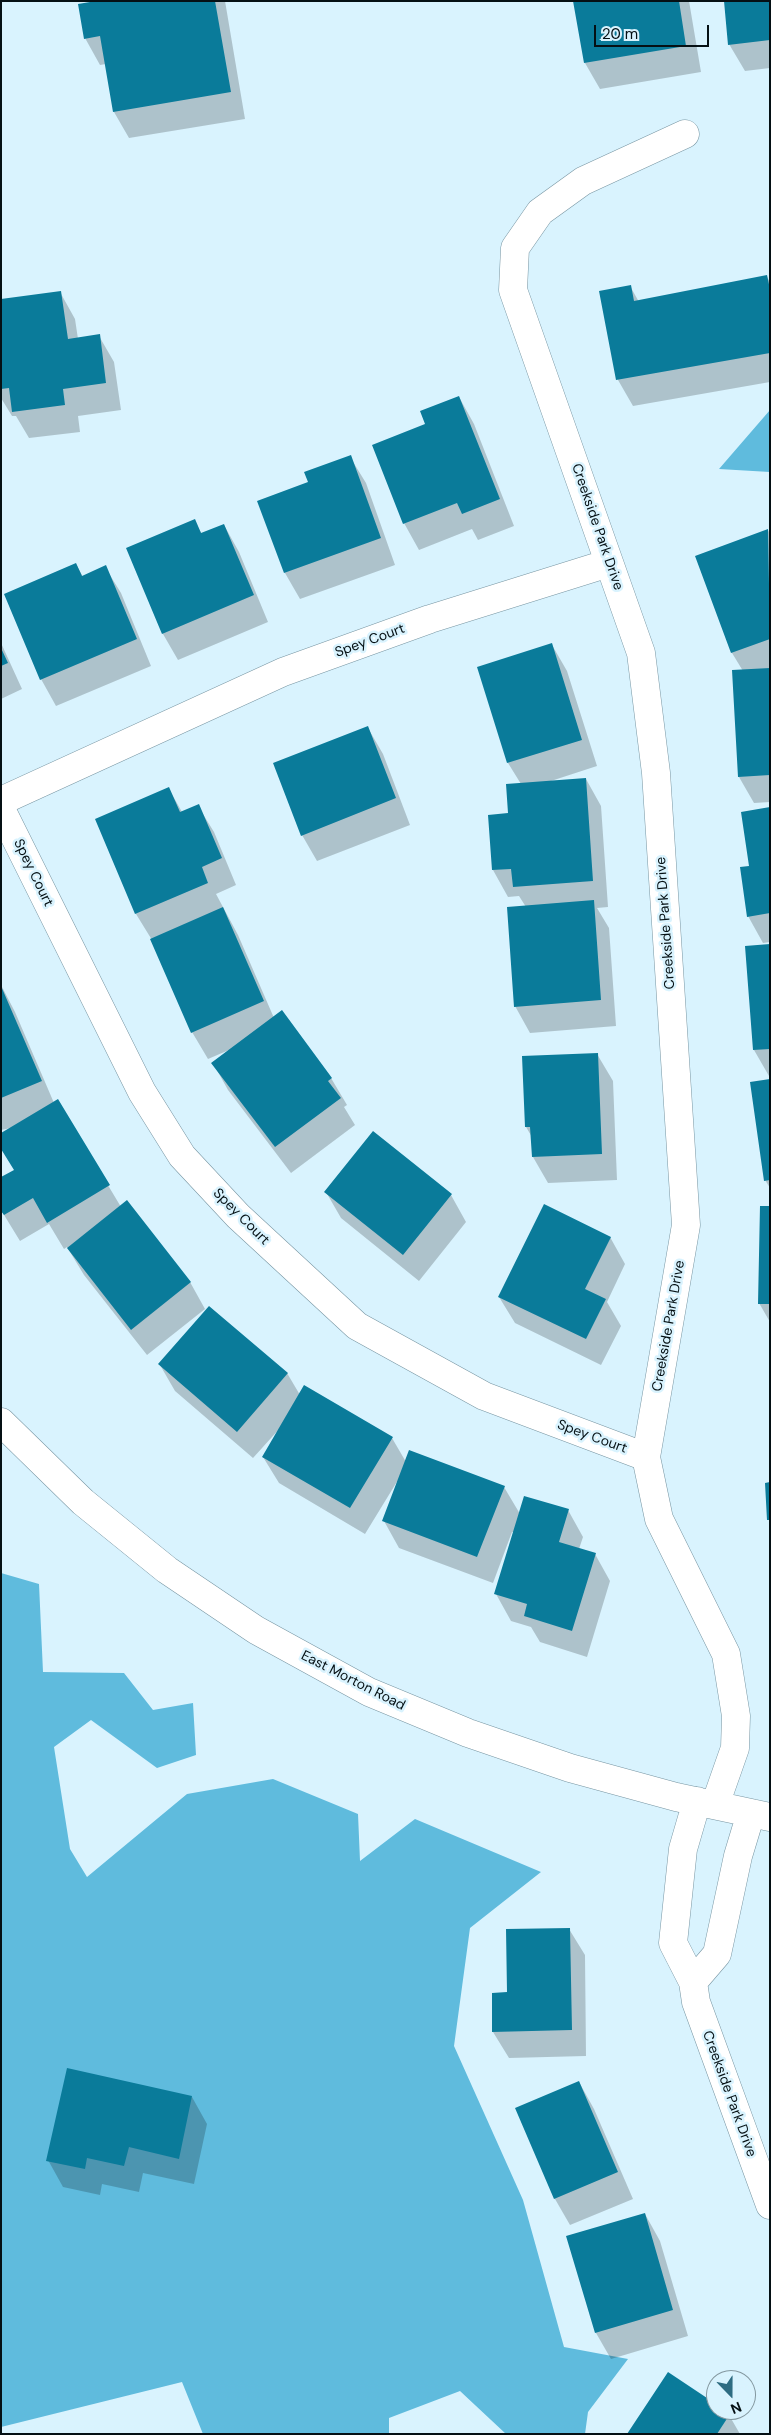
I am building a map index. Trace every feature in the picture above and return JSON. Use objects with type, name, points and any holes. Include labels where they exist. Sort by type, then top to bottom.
[{"type":"street","name":"Creekside Park Drive","points":[[685,134],[583,181],[540,212],[515,248],[513,290],[641,653],[656,773],[686,1225],[646,1457],[660,1519],[726,1654],[736,1716],[735,1748],[683,1849],[673,1943],[693,1982],[696,2002],[770,2205]]},
{"type":"street","name":"Spey Court","points":[[1,801],[283,672],[430,619],[609,563]]},
{"type":"street","name":"Spey Court","points":[[1,809],[142,1092],[182,1156],[238,1216],[357,1326],[484,1396],[646,1457]]},
{"type":"street","name":"East Morton Road","points":[[1,1422],[91,1508],[167,1570],[256,1630],[369,1692],[468,1734],[570,1768],[761,1815]]},
{"type":"street","points":[[693,1982],[717,1954],[738,1856],[761,1815]]},
{"type":"shaded area","points":[[770,410],[770,472],[719,469]]},
{"type":"shaded area","points":[[1,1573],[39,1584],[43,1672],[124,1673],[153,1710],[193,1703],[196,1755],[157,1768],[91,1720],[54,1747],[70,1849],[87,1877],[187,1794],[273,1779],[358,1814],[360,1861],[415,1819],[541,1872],[470,1928],[454,2046],[523,2200],[564,2347],[628,2359],[588,2412],[585,2434],[506,2434],[460,2391],[389,2418],[389,2434],[203,2434],[182,2382],[1,2427]]},
{"type":"building","points":[[96,1],[215,1],[231,92],[113,112],[100,36],[84,39],[78,4]]},
{"type":"building","points":[[573,1],[679,1],[686,46],[584,63]]},
{"type":"building","points":[[724,1],[770,1],[770,40],[728,45]]},
{"type":"building","points":[[767,275],[770,289],[770,353],[616,380],[599,291],[631,285],[634,301]]},
{"type":"building","points":[[61,291],[68,339],[100,334],[106,383],[63,389],[65,405],[12,412],[9,388],[1,389],[1,299]]},
{"type":"building","points":[[459,396],[500,499],[462,514],[457,503],[403,524],[372,445],[425,424],[420,411]]},
{"type":"building","points":[[351,455],[381,538],[284,573],[257,501],[308,482],[304,472]]},
{"type":"building","points":[[195,519],[201,533],[224,524],[254,595],[162,634],[126,548]]},
{"type":"building","points":[[768,529],[770,639],[731,653],[695,556]]},
{"type":"building","points":[[76,563],[82,576],[106,565],[137,639],[40,680],[4,594]]},
{"type":"building","points":[[552,643],[582,740],[507,763],[477,667]]},
{"type":"building","points":[[1,648],[8,663],[1,666]]},
{"type":"building","points":[[770,668],[770,775],[738,777],[732,670]]},
{"type":"building","points":[[368,726],[396,798],[301,836],[273,763]]},
{"type":"building","points":[[586,778],[593,881],[513,887],[511,869],[492,870],[488,815],[508,813],[506,784]]},
{"type":"building","points":[[169,787],[180,812],[199,804],[222,858],[202,867],[208,883],[135,914],[95,819]]},
{"type":"building","points":[[770,807],[770,913],[747,917],[740,867],[749,866],[741,812]]},
{"type":"building","points":[[594,900],[601,1000],[514,1007],[507,907]]},
{"type":"building","points":[[223,907],[264,1001],[191,1033],[150,939]]},
{"type":"building","points":[[770,944],[770,1049],[753,1050],[745,946]]},
{"type":"building","points":[[1,986],[42,1081],[1,1098]]},
{"type":"building","points":[[282,1010],[332,1078],[328,1081],[341,1098],[275,1147],[211,1063]]},
{"type":"building","points":[[598,1053],[602,1154],[532,1157],[530,1127],[525,1127],[522,1056]]},
{"type":"building","points":[[770,1079],[770,1180],[764,1181],[750,1082]]},
{"type":"building","points":[[58,1099],[110,1185],[47,1223],[33,1198],[4,1215],[1,1211],[1,1177],[14,1170],[1,1149],[1,1133]]},
{"type":"building","points":[[373,1131],[452,1194],[403,1255],[324,1192]]},
{"type":"building","points":[[127,1200],[191,1282],[131,1330],[67,1248]]},
{"type":"building","points":[[544,1204],[611,1237],[585,1289],[606,1299],[586,1339],[498,1297]]},
{"type":"building","points":[[760,1206],[770,1206],[770,1304],[758,1304]]},
{"type":"building","points":[[209,1306],[288,1373],[237,1432],[158,1364]]},
{"type":"building","points":[[304,1385],[393,1437],[350,1508],[262,1457]]},
{"type":"building","points":[[409,1450],[505,1486],[477,1557],[382,1521]]},
{"type":"building","points":[[770,1482],[770,1520],[767,1520],[765,1483]]},
{"type":"building","points":[[524,1496],[569,1509],[559,1542],[596,1553],[572,1631],[524,1616],[527,1604],[494,1594]]},
{"type":"building","points":[[570,1928],[572,2030],[492,2032],[492,1993],[507,1992],[506,1929]]},
{"type":"building","points":[[67,2068],[192,2096],[179,2159],[129,2147],[124,2166],[87,2158],[85,2169],[46,2161]]},
{"type":"building","points":[[579,2081],[618,2172],[554,2199],[515,2108]]},
{"type":"building","points":[[645,2213],[673,2310],[595,2333],[566,2236]]},
{"type":"building","points":[[668,2372],[706,2397],[706,2420],[726,2420],[717,2434],[627,2434]]}]
